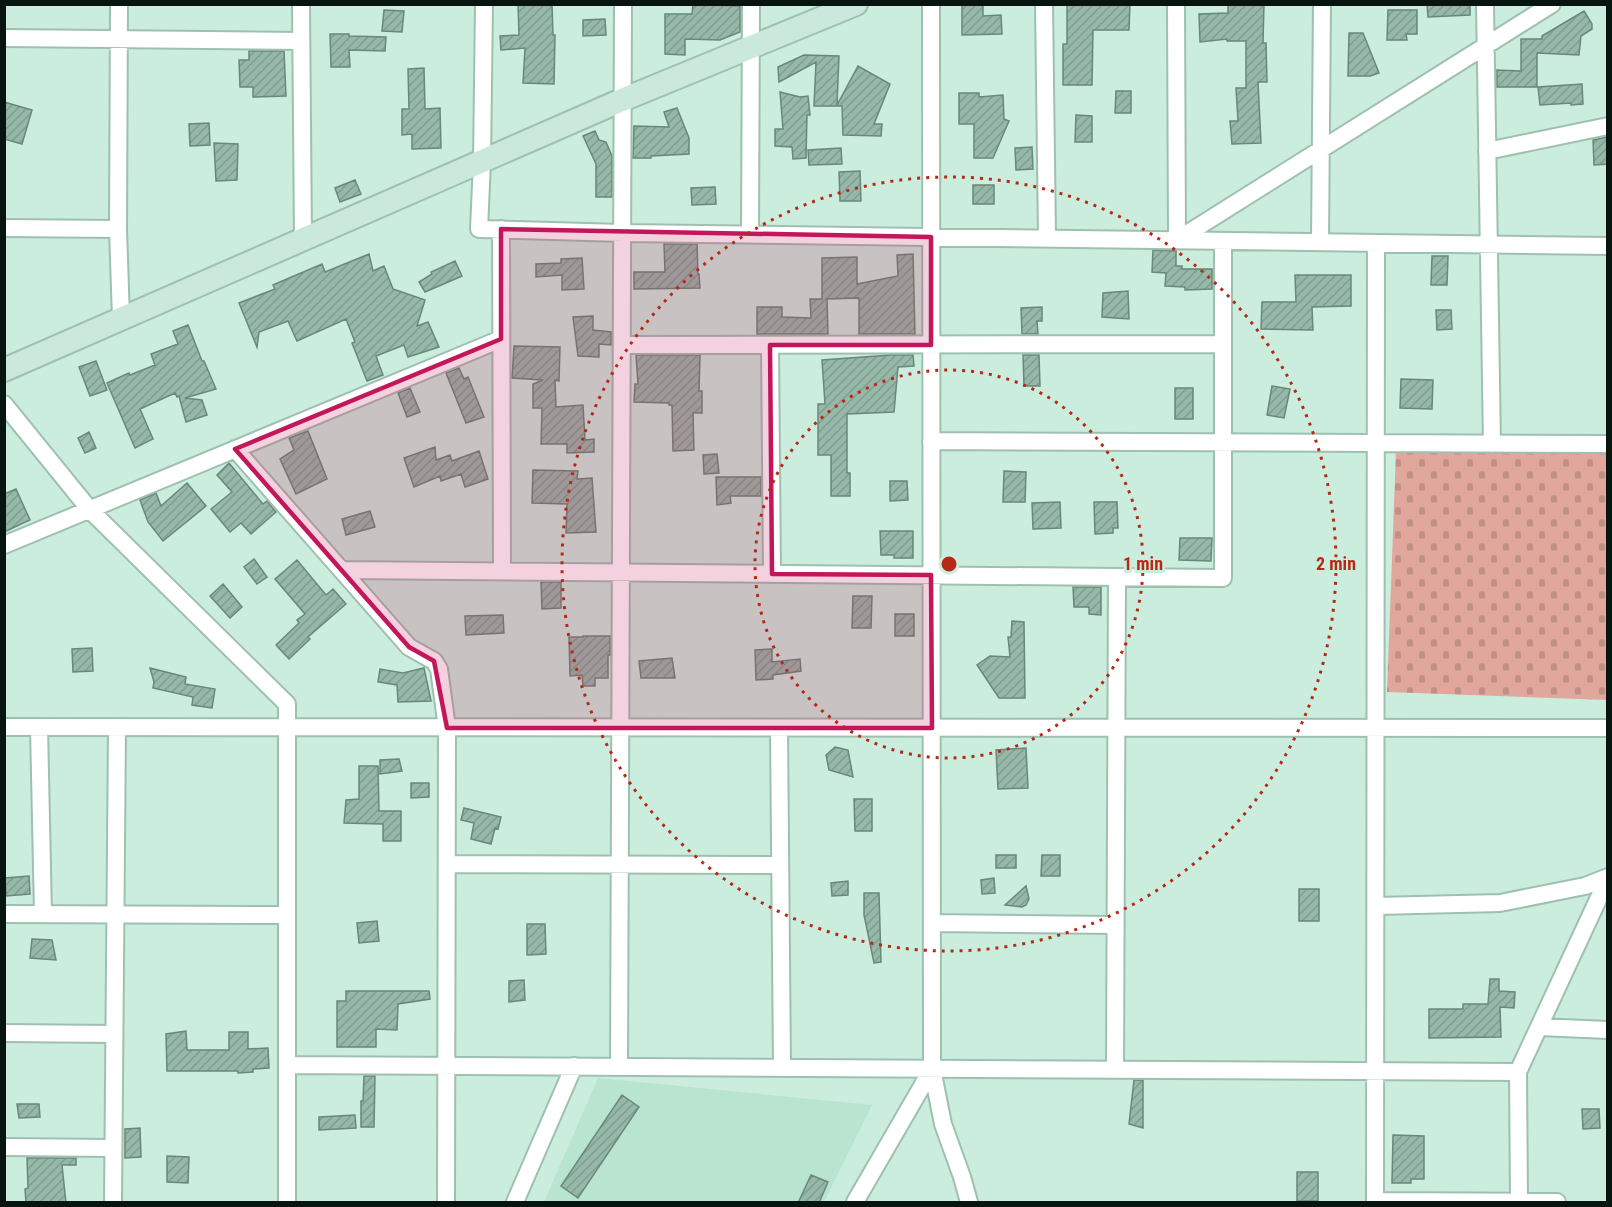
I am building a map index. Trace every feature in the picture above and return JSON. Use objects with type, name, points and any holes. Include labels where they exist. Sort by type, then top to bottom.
[{"type":"main road","points":[[4,370],[622,100],[856,4]]},
{"type":"street","points":[[119,4],[118,229],[121,319]]},
{"type":"street","points":[[301,4],[303,240]]},
{"type":"street","points":[[484,4],[480,229],[622,233],[1608,246]]},
{"type":"street","points":[[619,1067],[623,4]]},
{"type":"street","points":[[750,234],[751,4]]},
{"type":"street","points":[[930,4],[932,1069],[943,1124],[969,1203]]},
{"type":"street","points":[[1044,4],[1047,238]]},
{"type":"street","points":[[1176,4],[1177,240]]},
{"type":"street","points":[[1320,242],[1322,4]]},
{"type":"street","points":[[1485,4],[1492,444]]},
{"type":"street","points":[[1177,240],[1552,4]]},
{"type":"street","points":[[4,38],[301,41]]},
{"type":"street","points":[[1487,151],[1608,126]]},
{"type":"street","points":[[4,228],[118,229]]},
{"type":"street","points":[[501,229],[502,571]]},
{"type":"street","points":[[342,570],[1223,578],[1223,241]]},
{"type":"street","points":[[1376,243],[1375,1202],[1557,1203]]},
{"type":"street","points":[[4,545],[501,339]]},
{"type":"street","points":[[622,345],[1223,344]]},
{"type":"street","points":[[771,345],[772,574]]},
{"type":"street","points":[[4,404],[90,510],[287,704],[287,1203]]},
{"type":"street","points":[[931,441],[1608,444]]},
{"type":"street","points":[[235,449],[409,647],[434,661],[439,669],[447,728],[446,1203]]},
{"type":"street","points":[[1115,1070],[1117,577]]},
{"type":"street","points":[[4,727],[1608,728]]},
{"type":"street","points":[[39,727],[43,914]]},
{"type":"street","points":[[113,1203],[117,727]]},
{"type":"street","points":[[779,728],[782,1068]]},
{"type":"street","points":[[447,864],[780,864]]},
{"type":"street","points":[[1376,906],[1500,903],[1585,886],[1608,878]]},
{"type":"street","points":[[1519,1202],[1518,1072],[1608,878]]},
{"type":"street","points":[[4,914],[287,915]]},
{"type":"street","points":[[932,923],[1115,925]]},
{"type":"street","points":[[1539,1027],[1608,1030]]},
{"type":"street","points":[[4,1034],[114,1034]]},
{"type":"street","points":[[287,1065],[1518,1072]]},
{"type":"street","points":[[515,1203],[574,1066]]},
{"type":"street","points":[[855,1203],[932,1069]]},
{"type":"street","points":[[4,1147],[113,1148]]},
{"type":"highlighted area","points":[[501,229],[931,237],[931,345],[770,345],[772,574],[931,575],[932,728],[447,728],[434,661],[409,647],[235,449],[501,339]]},
{"type":"shaded area","points":[[598,1078],[872,1105],[824,1202],[544,1202]]},
{"type":"green space","points":[[1396,451],[1607,454],[1607,700],[1387,692]]},
{"type":"building","points":[[518,4],[552,4],[553,35],[555,35],[554,84],[523,83],[525,48],[501,50],[500,36],[519,35]]},
{"type":"building","points":[[693,4],[740,6],[740,32],[720,40],[685,39],[685,55],[665,54],[665,14],[692,14]]},
{"type":"building","points":[[962,4],[983,4],[983,16],[1001,15],[1002,34],[962,35]]},
{"type":"building","points":[[1067,4],[1130,4],[1129,30],[1093,30],[1092,85],[1063,85],[1063,44],[1067,44]]},
{"type":"building","points":[[1228,4],[1264,4],[1263,43],[1266,43],[1267,82],[1258,82],[1261,143],[1232,144],[1230,121],[1238,121],[1236,88],[1246,88],[1246,41],[1227,41],[1227,39],[1200,42],[1199,14],[1228,13]]},
{"type":"building","points":[[1427,4],[1470,4],[1470,15],[1428,17]]},
{"type":"building","points":[[384,10],[404,11],[402,32],[382,31]]},
{"type":"building","points":[[1388,10],[1417,10],[1417,34],[1406,34],[1407,40],[1387,40]]},
{"type":"building","points":[[1584,11],[1592,24],[1592,29],[1581,36],[1579,55],[1537,53],[1537,87],[1497,87],[1497,70],[1521,71],[1521,39],[1542,39],[1542,36]]},
{"type":"building","points":[[605,19],[606,35],[583,36],[583,20]]},
{"type":"building","points":[[1349,33],[1363,33],[1379,73],[1370,76],[1348,76]]},
{"type":"building","points":[[330,34],[386,37],[385,51],[349,50],[350,67],[331,67]]},
{"type":"building","points":[[249,51],[284,51],[286,96],[253,97],[253,87],[240,87],[239,60],[249,60]]},
{"type":"building","points":[[804,55],[839,56],[837,105],[858,66],[890,84],[874,124],[882,124],[881,136],[843,135],[842,106],[814,106],[816,62],[779,82],[778,67]]},
{"type":"building","points":[[424,68],[425,109],[440,108],[441,148],[412,149],[412,134],[402,135],[402,109],[409,109],[408,69]]},
{"type":"building","points":[[1582,84],[1583,104],[1540,105],[1538,87]]},
{"type":"building","points":[[1116,91],[1131,91],[1131,113],[1115,113]]},
{"type":"building","points":[[780,92],[800,97],[808,96],[810,115],[807,115],[806,158],[793,159],[792,147],[775,146],[775,129],[783,129]]},
{"type":"building","points":[[959,93],[979,93],[979,97],[1003,95],[1004,119],[1009,121],[993,158],[974,158],[974,124],[959,124]]},
{"type":"building","points":[[4,102],[32,110],[22,144],[4,139]]},
{"type":"building","points":[[677,108],[689,138],[689,154],[633,158],[634,126],[669,127],[664,112]]},
{"type":"building","points":[[1076,115],[1092,116],[1092,142],[1075,142]]},
{"type":"building","points":[[209,123],[210,145],[190,146],[189,124]]},
{"type":"building","points":[[595,131],[599,140],[606,142],[612,156],[612,197],[596,197],[596,164],[583,136]]},
{"type":"building","points":[[1608,137],[1608,164],[1594,165],[1593,140]]},
{"type":"building","points":[[214,143],[238,144],[237,180],[216,181]]},
{"type":"building","points":[[1032,147],[1033,169],[1016,170],[1015,148]]},
{"type":"building","points":[[841,148],[842,164],[809,165],[808,150]]},
{"type":"building","points":[[860,171],[861,201],[840,201],[839,172]]},
{"type":"building","points":[[355,180],[361,194],[340,202],[335,188]]},
{"type":"building","points":[[973,185],[994,185],[994,204],[973,204]]},
{"type":"building","points":[[715,187],[716,204],[692,205],[691,188]]},
{"type":"building","points":[[664,244],[697,244],[700,288],[634,289],[634,272],[665,272]]},
{"type":"building","points":[[1153,250],[1176,251],[1176,266],[1182,266],[1182,269],[1212,269],[1212,289],[1185,290],[1185,287],[1165,286],[1166,273],[1152,272]]},
{"type":"building","points":[[369,254],[373,271],[384,266],[393,289],[425,300],[417,326],[428,322],[439,347],[408,357],[404,345],[376,356],[383,375],[367,381],[352,343],[355,342],[346,319],[297,341],[288,321],[259,332],[257,347],[239,303],[275,289],[273,285],[322,264],[325,272]]},
{"type":"building","points":[[913,254],[915,334],[859,334],[859,298],[827,299],[828,334],[757,334],[757,307],[782,307],[782,317],[811,318],[810,299],[822,299],[822,258],[857,257],[857,284],[898,276],[897,255]]},
{"type":"building","points":[[1432,256],[1448,256],[1447,285],[1431,285]]},
{"type":"building","points":[[582,258],[584,289],[562,290],[562,275],[536,277],[536,264],[561,263],[561,259]]},
{"type":"building","points":[[455,261],[462,276],[425,292],[419,282],[432,274],[431,272]]},
{"type":"building","points":[[1295,275],[1351,275],[1351,306],[1312,307],[1313,330],[1261,329],[1262,302],[1296,302]]},
{"type":"building","points":[[1128,291],[1129,319],[1102,317],[1103,293]]},
{"type":"building","points":[[1042,307],[1042,321],[1037,321],[1038,334],[1022,334],[1021,308]]},
{"type":"building","points":[[1436,310],[1451,310],[1452,329],[1437,330]]},
{"type":"building","points":[[593,316],[593,330],[611,332],[611,345],[599,344],[599,357],[578,356],[573,317]]},
{"type":"building","points":[[188,325],[216,389],[185,398],[202,400],[207,415],[186,422],[179,396],[177,397],[175,393],[140,409],[153,439],[135,448],[107,383],[155,365],[151,354],[178,344],[173,331]]},
{"type":"building","points":[[514,346],[560,347],[559,381],[555,380],[556,407],[583,405],[585,440],[594,439],[594,452],[567,453],[567,444],[541,444],[542,408],[533,408],[533,384],[543,380],[512,378]]},
{"type":"building","points":[[636,355],[700,355],[699,391],[702,391],[702,413],[693,413],[694,450],[673,451],[672,405],[634,402],[635,384],[638,384]]},
{"type":"building","points":[[913,355],[914,366],[898,367],[894,412],[847,414],[847,473],[850,473],[850,496],[831,496],[831,455],[818,455],[818,404],[825,404],[822,360]]},
{"type":"building","points":[[1023,355],[1039,355],[1040,386],[1024,386]]},
{"type":"building","points":[[96,361],[107,390],[90,396],[79,367]]},
{"type":"building","points":[[459,368],[464,379],[468,377],[484,417],[466,423],[446,373]]},
{"type":"building","points":[[1401,379],[1433,380],[1432,409],[1400,408]]},
{"type":"building","points":[[1272,386],[1290,389],[1284,418],[1267,415]]},
{"type":"building","points":[[410,388],[420,412],[407,417],[398,393]]},
{"type":"building","points":[[1175,388],[1193,388],[1193,419],[1175,419]]},
{"type":"building","points":[[308,431],[327,479],[296,494],[280,459],[294,450],[289,438]]},
{"type":"building","points":[[89,432],[96,448],[85,453],[78,438]]},
{"type":"building","points":[[435,447],[436,460],[450,455],[452,461],[479,451],[488,479],[465,487],[461,474],[441,481],[440,476],[414,487],[404,458]]},
{"type":"building","points":[[717,454],[719,473],[704,474],[703,455]]},
{"type":"building","points":[[229,463],[263,504],[267,501],[276,512],[251,534],[241,523],[230,532],[211,509],[232,492],[217,475]]},
{"type":"building","points":[[533,470],[578,471],[577,479],[592,478],[596,532],[566,533],[567,504],[532,503]]},
{"type":"building","points":[[1004,471],[1026,472],[1025,502],[1003,502]]},
{"type":"building","points":[[716,477],[761,477],[761,496],[730,496],[731,503],[717,505]]},
{"type":"building","points":[[890,481],[907,481],[908,500],[890,501]]},
{"type":"building","points":[[187,483],[206,506],[163,541],[148,522],[140,500],[156,493],[161,506]]},
{"type":"building","points":[[16,489],[30,520],[4,532],[4,494]]},
{"type":"building","points":[[1060,502],[1061,528],[1033,529],[1032,503]]},
{"type":"building","points":[[1094,502],[1117,502],[1118,528],[1113,528],[1113,533],[1095,534]]},
{"type":"building","points":[[370,511],[375,527],[346,535],[342,519]]},
{"type":"building","points":[[880,531],[913,531],[913,558],[881,555]]},
{"type":"building","points":[[1180,538],[1212,538],[1211,561],[1179,560]]},
{"type":"building","points":[[254,559],[267,577],[257,584],[244,567]]},
{"type":"building","points":[[297,560],[326,595],[333,589],[346,604],[308,637],[310,639],[289,659],[276,645],[305,614],[275,579]]},
{"type":"building","points":[[541,582],[561,582],[561,608],[542,609]]},
{"type":"building","points":[[223,584],[242,607],[230,618],[210,596]]},
{"type":"building","points":[[1073,587],[1101,587],[1101,615],[1089,614],[1089,607],[1074,607]]},
{"type":"building","points":[[853,596],[872,596],[871,628],[852,628]]},
{"type":"building","points":[[895,614],[914,614],[914,636],[895,636]]},
{"type":"building","points":[[503,615],[504,633],[466,635],[465,616]]},
{"type":"building","points":[[1012,621],[1024,622],[1025,698],[999,698],[977,665],[990,656],[1010,657],[1008,637],[1011,637]]},
{"type":"building","points":[[610,636],[608,678],[595,678],[595,686],[583,686],[582,675],[570,676],[569,637]]},
{"type":"building","points":[[92,648],[93,671],[73,672],[72,649]]},
{"type":"building","points":[[772,649],[772,662],[800,659],[801,671],[773,675],[773,679],[756,680],[755,650]]},
{"type":"building","points":[[672,658],[675,678],[641,678],[639,661]]},
{"type":"building","points":[[150,668],[186,677],[185,684],[215,689],[212,708],[192,705],[193,697],[153,688],[154,682]]},
{"type":"building","points":[[424,668],[431,701],[398,702],[397,685],[378,682],[380,669],[403,673]]},
{"type":"building","points":[[835,747],[848,750],[853,777],[829,770],[826,755]]},
{"type":"building","points":[[1026,748],[1028,788],[998,789],[996,750]]},
{"type":"building","points":[[399,759],[402,771],[380,774],[380,760]]},
{"type":"building","points":[[359,766],[378,766],[379,811],[401,811],[401,841],[383,841],[383,824],[344,823],[346,800],[359,799]]},
{"type":"building","points":[[411,783],[429,783],[429,797],[411,798]]},
{"type":"building","points":[[854,799],[872,799],[872,831],[855,831]]},
{"type":"building","points":[[464,808],[501,817],[498,829],[495,828],[491,844],[471,839],[474,823],[461,820]]},
{"type":"building","points":[[996,855],[1016,855],[1016,868],[996,868]]},
{"type":"building","points":[[1042,855],[1060,855],[1060,876],[1041,876]]},
{"type":"building","points":[[29,876],[30,894],[6,896],[5,878]]},
{"type":"building","points":[[994,878],[995,893],[982,894],[981,880]]},
{"type":"building","points":[[848,881],[848,895],[832,896],[831,883]]},
{"type":"building","points":[[1026,886],[1029,899],[1026,905],[1022,907],[1005,905]]},
{"type":"building","points":[[1299,889],[1319,889],[1319,921],[1299,921]]},
{"type":"building","points":[[864,893],[879,893],[881,962],[874,963],[864,915]]},
{"type":"building","points":[[377,921],[379,941],[359,943],[357,923]]},
{"type":"building","points":[[527,924],[545,924],[546,954],[527,955]]},
{"type":"building","points":[[32,939],[52,940],[56,960],[30,958]]},
{"type":"building","points":[[1490,979],[1499,979],[1499,991],[1515,992],[1514,1008],[1500,1007],[1501,1037],[1429,1038],[1429,1009],[1463,1009],[1463,1004],[1488,1004]]},
{"type":"building","points":[[524,980],[525,1000],[509,1002],[509,981]]},
{"type":"building","points":[[346,991],[429,991],[430,999],[398,1004],[397,1030],[376,1029],[376,1047],[337,1047],[337,1001],[346,1001]]},
{"type":"building","points":[[186,1031],[187,1050],[229,1050],[229,1032],[248,1032],[248,1049],[268,1048],[269,1068],[238,1073],[238,1071],[167,1071],[166,1034]]},
{"type":"building","points":[[364,1076],[375,1076],[374,1127],[361,1127]]},
{"type":"building","points":[[1134,1080],[1143,1080],[1143,1128],[1129,1124]]},
{"type":"building","points":[[622,1095],[639,1107],[578,1198],[561,1186]]},
{"type":"building","points":[[17,1104],[39,1104],[40,1117],[19,1118]]},
{"type":"building","points":[[1582,1109],[1599,1109],[1600,1128],[1583,1129]]},
{"type":"building","points":[[355,1115],[356,1128],[319,1130],[319,1117]]},
{"type":"building","points":[[140,1128],[141,1157],[125,1158],[125,1129]]},
{"type":"building","points":[[1393,1135],[1424,1136],[1424,1179],[1411,1179],[1411,1183],[1392,1183]]},
{"type":"building","points":[[167,1156],[189,1157],[188,1183],[167,1182]]},
{"type":"building","points":[[27,1158],[76,1158],[76,1165],[62,1165],[66,1203],[26,1203]]},
{"type":"building","points":[[1297,1172],[1318,1172],[1318,1201],[1297,1201]]},
{"type":"building","points":[[811,1175],[828,1182],[819,1203],[798,1203]]}]
